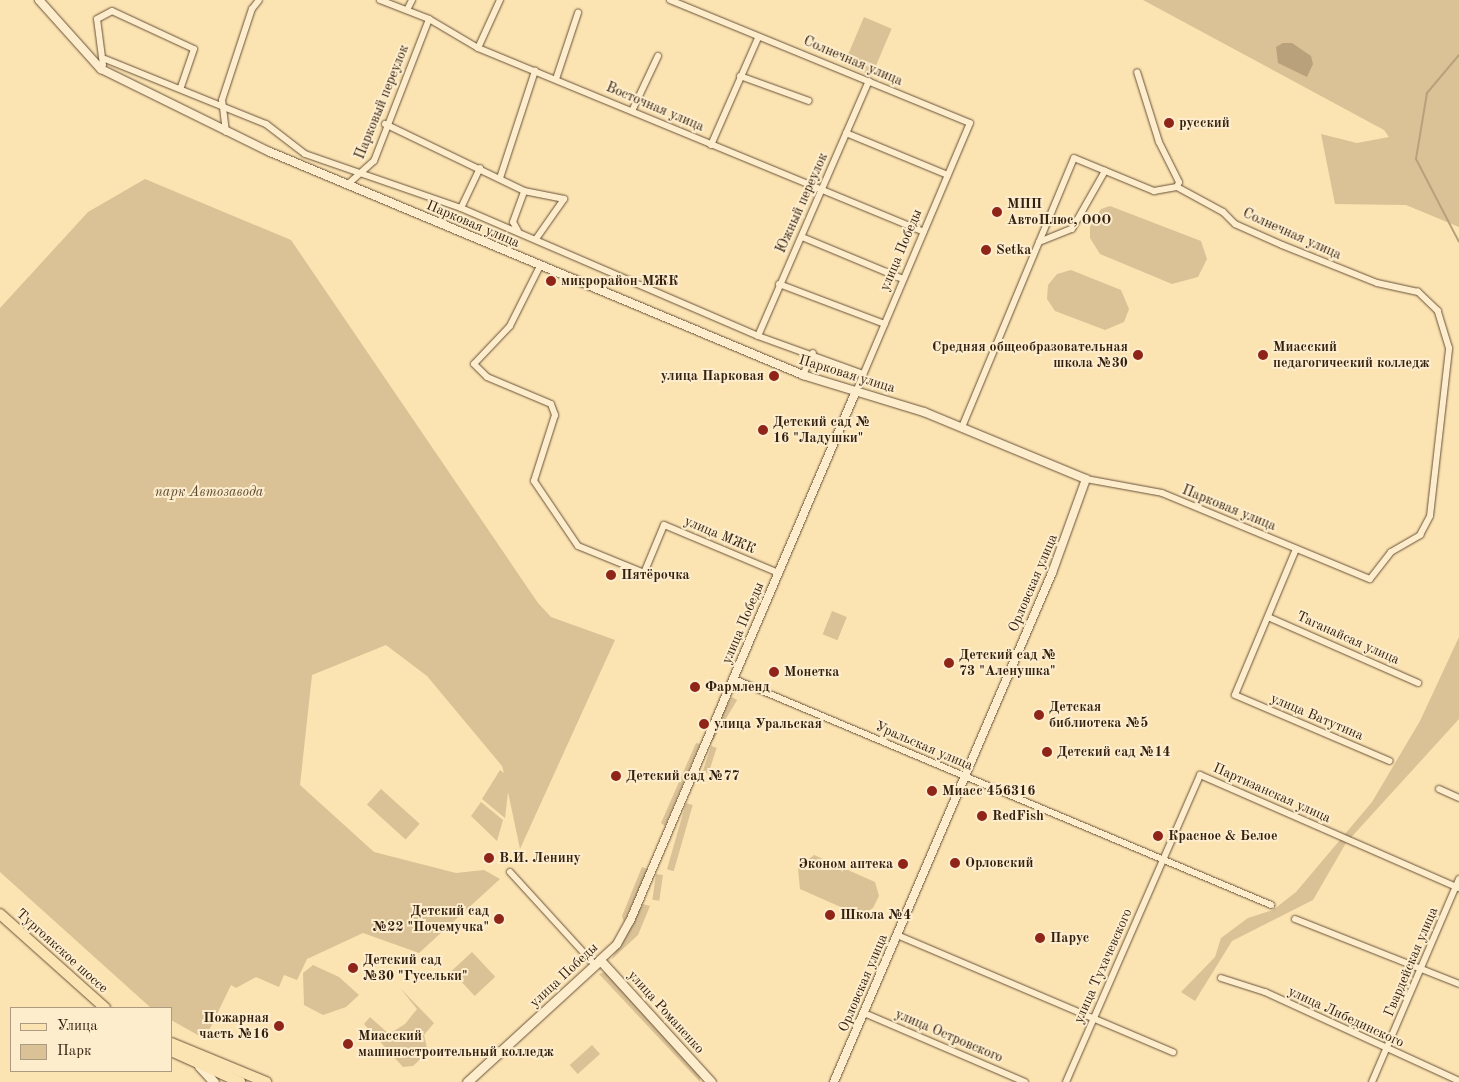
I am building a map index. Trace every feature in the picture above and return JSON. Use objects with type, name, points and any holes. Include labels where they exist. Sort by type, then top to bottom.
[{"type":"main road","name":"Тургоякское шоссе","points":[[0,914],[104,1007]]},
{"type":"main road","name":"улица Победы","points":[[467,1082],[597,963]]},
{"type":"main road","name":"улица Романенко","points":[[597,963],[711,1082]]},
{"type":"main road","points":[[172,1042],[247,1079]]},
{"type":"main road","points":[[172,1051],[193,1061],[247,1079],[266,1082]]},
{"type":"main road","points":[[193,1061],[214,1082]]},
{"type":"street","name":"Парковая улица","points":[[39,0],[101,69],[226,132],[319,173],[803,375],[962,427],[1086,479],[1162,493],[1370,579],[1391,552],[1420,535],[1430,516],[1449,348],[1438,312],[1418,292],[1405,288]]},
{"type":"street","points":[[226,132],[222,100],[252,9],[259,0]]},
{"type":"street","name":"Восточная улица","points":[[380,0],[429,19],[478,48],[924,232]]},
{"type":"street","points":[[407,10],[412,0]]},
{"type":"street","points":[[478,48],[500,0]]},
{"type":"street","name":"Солнечная улица","points":[[670,0],[758,38],[816,56],[869,81],[970,123]]},
{"type":"street","points":[[181,87],[194,50],[112,11],[97,19],[104,62],[181,87],[266,124],[321,161],[366,172],[461,208],[758,336],[813,353],[863,374]]},
{"type":"street","points":[[556,79],[578,13]]},
{"type":"street","name":"Парковый переулок","points":[[347,185],[366,172],[374,161],[384,124],[429,19]]},
{"type":"street","points":[[711,145],[758,38]]},
{"type":"street","points":[[632,111],[658,56]]},
{"type":"street","points":[[500,178],[535,71]]},
{"type":"street","points":[[962,427],[1074,158],[1154,191],[1178,185],[1159,142],[1137,72]]},
{"type":"street","points":[[740,76],[809,101]]},
{"type":"street","name":"Южный переулок","points":[[758,336],[869,81]]},
{"type":"street","name":"улица Победы","points":[[597,963],[624,934],[970,123]]},
{"type":"street","points":[[384,124],[480,168],[524,191],[564,199],[536,240]]},
{"type":"street","points":[[846,133],[948,174]]},
{"type":"street","points":[[319,173],[321,161]]},
{"type":"street","points":[[461,208],[480,168]]},
{"type":"street","points":[[1039,242],[1072,229],[1104,171]]},
{"type":"street","name":"Солнечная улица","points":[[1178,185],[1223,212],[1235,224],[1282,246],[1377,283],[1405,288]]},
{"type":"street","points":[[518,231],[513,222],[524,191]]},
{"type":"street","points":[[802,237],[904,279]]},
{"type":"street","name":"улица МЖК","points":[[540,266],[510,326],[474,364],[487,377],[551,404],[556,415],[534,481],[578,546],[644,573],[664,525],[779,573]]},
{"type":"street","points":[[779,284],[885,324]]},
{"type":"street","points":[[803,375],[813,353]]},
{"type":"street","name":"Орловская улица","points":[[834,1082],[1077,512],[1086,479]]},
{"type":"street","points":[[1268,617],[1296,549]]},
{"type":"street","name":"Таганайсая улица","points":[[1268,617],[1418,683]]},
{"type":"street","name":"улица Ватутина","points":[[1268,617],[1234,695],[1390,761]]},
{"type":"street","name":"Уральская улица","points":[[734,679],[1271,905]]},
{"type":"street","name":"Партизанская улица","points":[[1200,775],[1457,887]]},
{"type":"street","name":"улица Тухачевского","points":[[1066,1082],[1200,775]]},
{"type":"street","points":[[1439,789],[1459,798]]},
{"type":"street","name":"улица Романенко","points":[[510,872],[544,910],[597,963]]},
{"type":"street","name":"Гвардейская улица","points":[[1372,1082],[1459,879]]},
{"type":"street","points":[[1294,919],[1459,984]]},
{"type":"street","points":[[897,935],[1173,1052]]},
{"type":"street","name":"улица Либединского","points":[[1221,978],[1265,992],[1387,1050],[1459,1081]]},
{"type":"street","name":"улица Островского","points":[[864,1013],[1025,1082]]},
{"type":"green space","points":[[1143,0],[1459,0],[1459,227],[1406,205],[1335,204],[1321,134],[1357,143],[1389,137],[1384,130]]},
{"type":"green space","points":[[864,17],[892,29],[872,76],[844,64]]},
{"type":"green space","name":"парк Автозавода","points":[[145,179],[291,240],[538,603],[551,617],[615,640],[520,849],[508,792],[505,818],[482,799],[500,770],[504,773],[502,766],[427,676],[386,645],[312,675],[300,785],[374,852],[456,873],[484,870],[500,879],[419,953],[363,933],[307,959],[297,980],[284,975],[279,987],[256,977],[236,988],[231,985],[205,1039],[172,1021],[172,1007],[150,1007],[0,872],[0,308],[88,212]]},
{"type":"green space","points":[[1110,206],[1201,241],[1207,259],[1198,277],[1172,284],[1100,254],[1090,238],[1090,227],[1101,209]]},
{"type":"green space","points":[[1071,270],[1121,290],[1129,309],[1124,322],[1105,330],[1055,311],[1047,299],[1048,285],[1057,274]]},
{"type":"green space","points":[[832,611],[847,617],[837,640],[823,634]]},
{"type":"green space","points":[[1459,637],[1459,719],[1346,843],[1313,900],[1232,941],[1195,1001],[1181,992],[1215,957],[1221,938],[1248,918],[1273,910],[1296,892],[1372,802],[1420,721]]},
{"type":"green space","points":[[732,697],[737,700],[713,740],[708,737]]},
{"type":"green space","points":[[696,743],[700,744],[665,826],[661,823]]},
{"type":"green space","points":[[711,746],[717,748],[708,774],[703,772]]},
{"type":"green space","points":[[381,789],[420,824],[406,839],[367,805]]},
{"type":"green space","points":[[481,802],[503,820],[497,841],[471,816]]},
{"type":"green space","points":[[686,803],[693,805],[674,871],[667,869]]},
{"type":"green space","points":[[814,855],[875,882],[879,896],[873,908],[861,916],[800,889],[798,868]]},
{"type":"green space","points":[[642,867],[648,869],[624,922],[622,916]]},
{"type":"green space","points":[[656,874],[663,875],[659,901],[652,900]]},
{"type":"green space","points":[[643,904],[650,906],[638,935],[611,960]]},
{"type":"green space","points":[[472,952],[495,977],[475,996],[452,971]]},
{"type":"green space","points":[[313,965],[339,977],[359,995],[346,1007],[323,1015],[304,1005],[303,973]]},
{"type":"green space","points":[[605,972],[700,1076],[700,1082],[599,974]]},
{"type":"green space","points":[[400,988],[434,1023],[424,1035],[428,1052],[413,1066],[403,1067],[364,1024],[370,1017],[389,1034],[405,1024],[417,1009]]},
{"type":"green space","points":[[592,1045],[600,1054],[578,1074],[570,1065]]},
{"type":"shaded area","points":[[1283,43],[1292,43],[1311,56],[1313,64],[1307,77],[1278,63],[1276,47]]},
{"type":"waterway","points":[[1459,55],[1427,93],[1416,159],[1459,242]]},
{"type":"place","name":"русский","points":[[1169,123]]},
{"type":"place","name":"МПП АвтоПлюс, ООО","points":[[997,212]]},
{"type":"place","name":"Setka","points":[[986,250]]},
{"type":"place","name":"микрорайон МЖК","points":[[551,281]]},
{"type":"place","name":"Средняя общеобразовательная школа №30","points":[[1138,355]]},
{"type":"place","name":"Миасский педагогический колледж","points":[[1263,355]]},
{"type":"place","name":"улица Парковая","points":[[774,376]]},
{"type":"place","name":"Детский сад № 16 \"Ладушки\"","points":[[763,430]]},
{"type":"place","name":"Пятёрочка","points":[[611,575]]},
{"type":"place","name":"Детский сад № 73 \"Аленушка\"","points":[[949,663]]},
{"type":"place","name":"Монетка","points":[[774,672]]},
{"type":"place","name":"Фармленд","points":[[695,687]]},
{"type":"place","name":"Детская библиотека №5","points":[[1039,715]]},
{"type":"place","name":"улица Уральская","points":[[704,724]]},
{"type":"place","name":"Детский сад №14","points":[[1047,752]]},
{"type":"place","name":"Детский сад №77","points":[[616,776]]},
{"type":"place","name":"Миасс 456316","points":[[932,791]]},
{"type":"place","name":"RedFish","points":[[982,816]]},
{"type":"place","name":"Красное & Белое","points":[[1158,836]]},
{"type":"place","name":"В.И. Ленину","points":[[489,858]]},
{"type":"place","name":"Орловский","points":[[955,863]]},
{"type":"place","name":"Эконом аптека","points":[[903,864]]},
{"type":"place","name":"Школа №4","points":[[830,915]]},
{"type":"place","name":"Детский сад №22 \"Почемучка\"","points":[[499,919]]},
{"type":"place","name":"Парус","points":[[1040,938]]},
{"type":"place","name":"Детский сад №30 \"Гусельки\"","points":[[353,968]]},
{"type":"place","name":"Пожарная часть №16","points":[[279,1026]]},
{"type":"place","name":"Миасский машиностроительный колледж","points":[[348,1044]]}]
